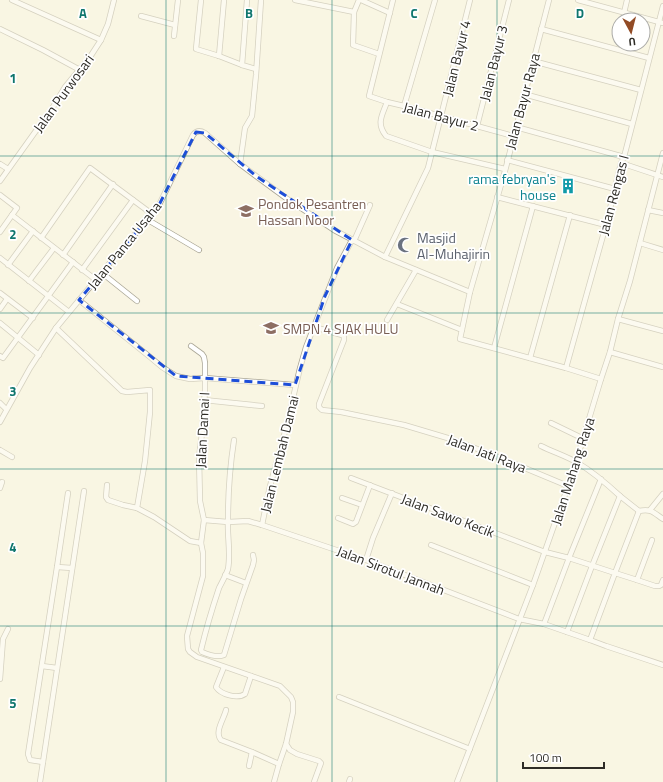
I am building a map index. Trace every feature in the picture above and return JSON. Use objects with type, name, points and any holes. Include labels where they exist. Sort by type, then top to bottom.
[{"type":"street","points":[[12,0],[101,40]]},
{"type":"street","name":"Jalan Purwosari","points":[[0,181],[65,88],[90,57],[101,40],[108,24],[114,0]]},
{"type":"street","points":[[174,36],[178,0]]},
{"type":"street","points":[[201,0],[196,49],[256,69]]},
{"type":"street","points":[[219,56],[224,0]]},
{"type":"street","points":[[242,65],[247,0]]},
{"type":"street","points":[[240,164],[246,128],[252,116],[261,0]]},
{"type":"street","points":[[295,0],[354,12]]},
{"type":"street","points":[[390,13],[360,0],[354,12],[353,45],[379,54],[390,13],[393,0]]},
{"type":"street","points":[[404,106],[435,0]]},
{"type":"street","name":"Jalan Bayur 4","points":[[385,257],[428,168],[470,0]]},
{"type":"street","name":"Jalan Bayur 3","points":[[477,126],[510,0]]},
{"type":"street","name":"Jalan Bayur Raya","points":[[462,330],[470,292],[498,196],[549,0]]},
{"type":"street","points":[[578,0],[589,1],[621,12]]},
{"type":"street","points":[[624,12],[627,0]]},
{"type":"street","name":"Jalan Rengas I","points":[[566,368],[606,225],[649,58],[661,23],[663,6]]},
{"type":"street","points":[[141,16],[175,25]]},
{"type":"street","points":[[651,20],[661,23]]},
{"type":"street","points":[[0,29],[80,70]]},
{"type":"street","points":[[541,29],[649,58]]},
{"type":"street","name":"Jalan Bayur 2","points":[[379,54],[369,96],[513,136]]},
{"type":"street","points":[[533,61],[641,90]]},
{"type":"street","points":[[524,94],[632,124]]},
{"type":"street","points":[[387,102],[380,126],[386,136],[432,152],[505,169]]},
{"type":"street","points":[[516,127],[624,157]]},
{"type":"street","name":"Jalan Panca Usaha","points":[[0,422],[6,409],[56,328],[159,205],[193,135],[196,132],[207,134],[240,164],[286,198],[353,240],[385,257],[470,292]]},
{"type":"street","name":"Jalan Mahang Raya","points":[[457,782],[533,585],[570,482],[610,352],[663,154]]},
{"type":"street","points":[[507,160],[615,189]]},
{"type":"street","points":[[621,163],[663,176]]},
{"type":"street","points":[[0,164],[8,169]]},
{"type":"street","points":[[41,238],[90,168],[152,214]]},
{"type":"street","points":[[63,255],[113,184]]},
{"type":"street","points":[[0,195],[17,208],[0,232]]},
{"type":"street","points":[[498,196],[606,225]]},
{"type":"street","points":[[82,270],[134,200]]},
{"type":"street","name":"Jalan Lembah Damai","points":[[204,520],[228,522],[248,521],[262,524],[270,486],[302,361],[337,268],[370,206]]},
{"type":"street","points":[[494,348],[533,206]]},
{"type":"street","points":[[648,210],[663,214]]},
{"type":"street","points":[[12,215],[96,280]]},
{"type":"street","points":[[530,358],[570,216]]},
{"type":"street","points":[[148,220],[199,250]]},
{"type":"street","points":[[8,264],[33,232]]},
{"type":"street","points":[[640,243],[663,250]]},
{"type":"street","points":[[29,281],[54,248]]},
{"type":"street","points":[[0,258],[70,312]]},
{"type":"street","points":[[0,356],[3,358],[72,262]]},
{"type":"street","points":[[387,320],[416,270]]},
{"type":"street","points":[[102,273],[137,301]]},
{"type":"street","points":[[0,293],[32,318]]},
{"type":"street","points":[[0,308],[7,299]]},
{"type":"street","points":[[79,300],[176,376],[190,379],[205,378],[295,385]]},
{"type":"street","points":[[397,304],[462,330],[460,339],[601,379]]},
{"type":"street","points":[[618,319],[663,331]]},
{"type":"street","points":[[0,325],[39,355]]},
{"type":"street","name":"Jalan Jati Raya","points":[[314,327],[342,334],[344,336],[344,340],[319,407],[322,410],[341,412],[404,425],[496,456],[568,486]]},
{"type":"street","points":[[56,328],[122,391],[128,392],[150,390],[150,412],[145,461],[137,508]]},
{"type":"street","name":"Jalan Damai I","points":[[191,346],[202,354],[205,363],[202,433],[199,456],[200,501],[204,520]]},
{"type":"street","points":[[610,352],[663,367]]},
{"type":"street","points":[[204,400],[262,406]]},
{"type":"street","points":[[0,403],[6,409]]},
{"type":"street","points":[[551,423],[584,439]]},
{"type":"street","points":[[234,440],[230,469],[228,569],[217,594],[208,623],[201,650],[204,654],[218,656],[224,654],[254,560],[252,555]]},
{"type":"street","points":[[541,446],[576,462],[602,479],[639,511],[650,510],[663,519]]},
{"type":"street","points":[[0,450],[12,457]]},
{"type":"street","name":"Jalan Sawo Kecik","points":[[351,478],[545,552],[659,586],[663,580]]},
{"type":"street","points":[[544,624],[569,558],[602,479]]},
{"type":"street","points":[[0,488],[2,482]]},
{"type":"street","points":[[107,485],[106,497],[108,500],[137,508],[154,517],[190,541],[201,543]]},
{"type":"street","points":[[338,518],[353,524],[356,522],[370,485]]},
{"type":"street","points":[[40,782],[84,491]]},
{"type":"street","points":[[43,762],[30,760],[28,758],[28,754],[68,493]]},
{"type":"street","points":[[366,560],[373,538],[392,493]]},
{"type":"street","points":[[650,510],[663,494]]},
{"type":"street","points":[[567,632],[620,496]]},
{"type":"street","points":[[342,498],[362,505]]},
{"type":"street","points":[[590,640],[639,511]]},
{"type":"street","points":[[204,520],[201,543],[203,553],[203,576],[187,636],[188,649],[197,657],[280,686],[291,697],[294,712],[274,782]]},
{"type":"street","name":"Jalan Sirotul Jannah","points":[[262,524],[366,560],[519,619],[544,624],[663,665]]},
{"type":"street","points":[[637,580],[652,540]]},
{"type":"street","points":[[431,545],[533,585]]},
{"type":"street","points":[[57,567],[72,568]]},
{"type":"street","points":[[225,575],[246,584]]},
{"type":"street","points":[[0,679],[3,639],[8,629]]},
{"type":"street","points":[[42,666],[57,668]]},
{"type":"street","points":[[224,667],[216,687],[224,693],[240,697],[244,695],[251,676]]},
{"type":"street","points":[[339,698],[470,749]]},
{"type":"street","points":[[226,710],[218,735],[219,738],[279,764]]},
{"type":"street","points":[[286,744],[290,750],[297,754],[321,763],[314,782]]},
{"type":"street","points":[[248,766],[252,752]]},
{"type":"highlighted area","points":[[196,132],[205,133],[256,176],[352,240],[325,296],[295,385],[176,376],[79,300],[159,205]]},
{"type":"place","name":"rama febryan's house","points":[[568,186]]},
{"type":"place","name":"Pondok Pesantren Hassan Noor","points":[[246,211]]},
{"type":"place","name":"Masjid Al-Muhajirin","points":[[405,245]]},
{"type":"place","name":"SMPN 4 SIAK HULU","points":[[271,328]]}]
